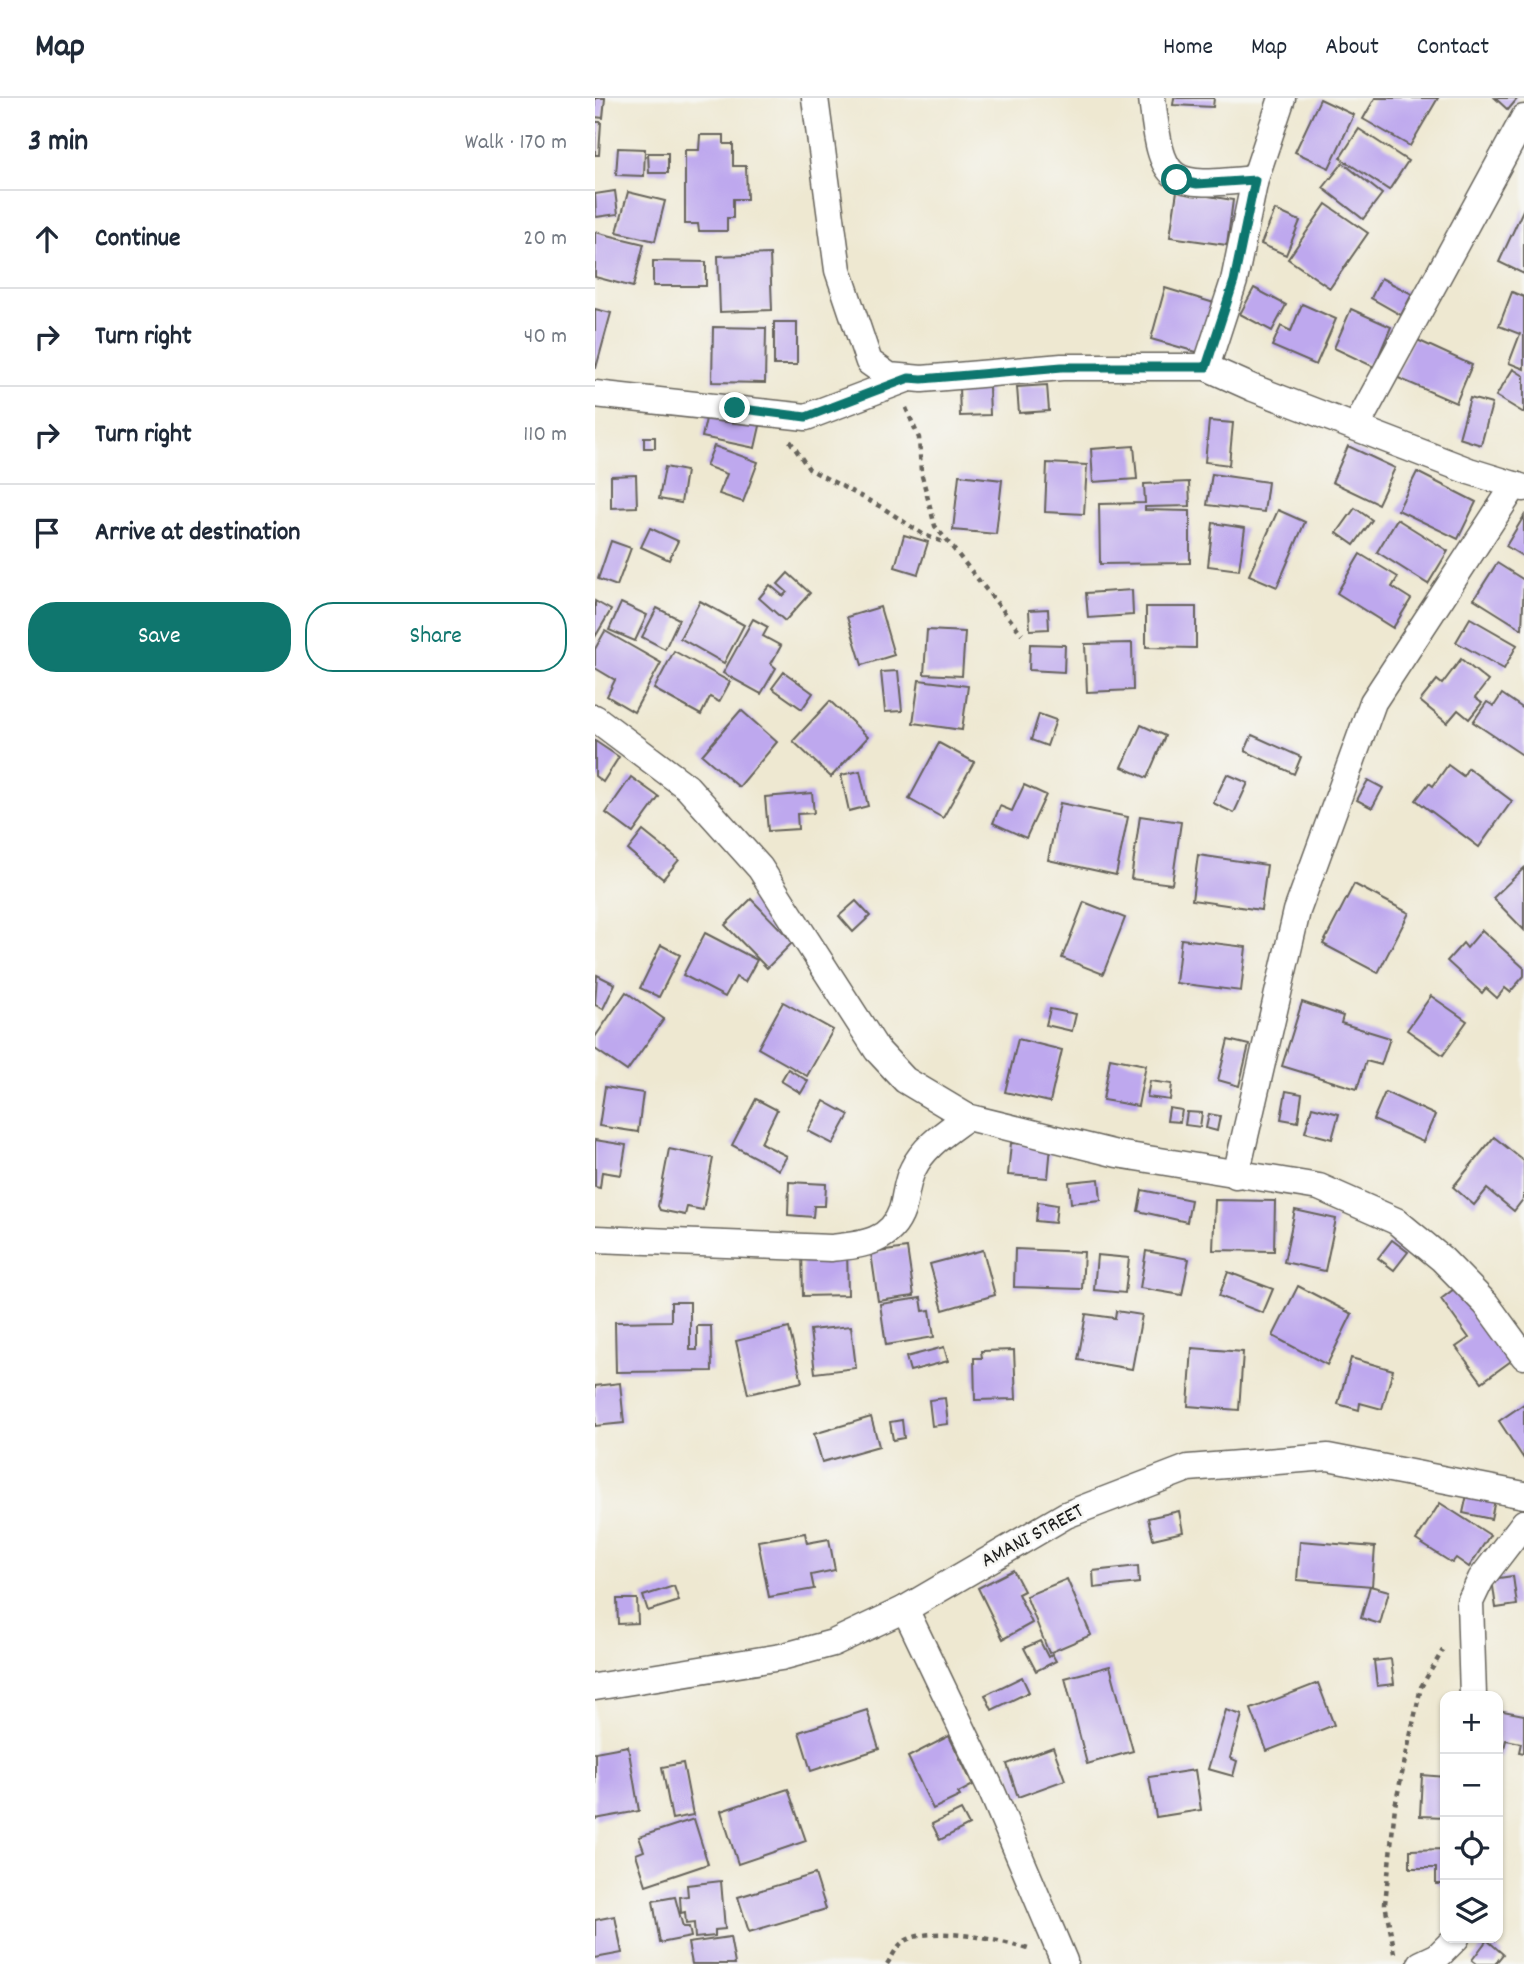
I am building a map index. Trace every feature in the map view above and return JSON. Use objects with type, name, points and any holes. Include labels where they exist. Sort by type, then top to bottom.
[{"type":"street","points":[[815,98],[838,270],[853,322],[869,362],[897,382]]},
{"type":"street","points":[[1152,98],[1157,145],[1165,167],[1177,180],[1197,184],[1255,180]]},
{"type":"street","points":[[1206,367],[1234,281],[1255,180],[1287,99]]},
{"type":"street","points":[[1356,426],[1524,118]]},
{"type":"street","points":[[595,394],[806,417],[897,382],[1062,367],[1206,367],[1253,388],[1469,471],[1519,486],[1373,702],[1297,911],[1236,1175]]},
{"type":"street","points":[[595,718],[687,786],[760,868],[877,1050],[905,1080],[967,1117],[1117,1154],[1319,1187],[1397,1220],[1442,1259],[1486,1304],[1524,1356]]},
{"type":"street","points":[[595,1240],[753,1246],[864,1245],[892,1229],[902,1211],[913,1168],[929,1146],[967,1117]]},
{"type":"street","name":"AMANI STREET","points":[[595,1687],[781,1657],[834,1643],[905,1609],[1066,1515],[1188,1468],[1328,1457],[1524,1495]]},
{"type":"street","points":[[1473,1691],[1470,1602],[1481,1579],[1524,1523]]},
{"type":"street","points":[[905,1609],[990,1787],[1064,1961]]},
{"type":"street","points":[[1422,1964],[1438,1956],[1451,1943]]},
{"type":"path","points":[[897,382],[919,438],[926,501],[935,526],[1022,634]]},
{"type":"path","points":[[784,415],[791,445],[809,470],[883,508],[924,536],[947,543]]},
{"type":"path","points":[[1397,1964],[1385,1904],[1395,1806],[1422,1687],[1470,1602]]},
{"type":"path","points":[[887,1964],[903,1942],[920,1936],[952,1934],[1013,1945],[1064,1961]]},
{"type":"building","points":[[595,98],[605,98],[603,118],[595,117]]},
{"type":"building","points":[[1174,98],[1214,98],[1213,107],[1173,105]]},
{"type":"building","points":[[1375,98],[1438,98],[1410,146],[1363,119]]},
{"type":"building","points":[[1495,98],[1518,98],[1508,110]]},
{"type":"building","points":[[1320,99],[1354,115],[1329,168],[1295,152]]},
{"type":"building","points":[[595,122],[601,122],[599,155],[595,155]]},
{"type":"building","points":[[1359,129],[1408,161],[1389,190],[1340,158]]},
{"type":"building","points":[[700,135],[724,135],[724,144],[733,144],[733,166],[746,166],[747,199],[733,199],[733,218],[727,218],[727,231],[699,231],[698,224],[685,224],[685,150],[699,150]]},
{"type":"building","points":[[618,148],[645,149],[644,176],[616,175]]},
{"type":"building","points":[[648,153],[668,153],[668,173],[649,173]]},
{"type":"building","points":[[1343,163],[1382,194],[1363,219],[1323,188]]},
{"type":"building","points":[[615,191],[618,214],[596,217],[595,194]]},
{"type":"building","points":[[1177,191],[1233,200],[1227,245],[1170,237]]},
{"type":"building","points":[[628,192],[665,201],[655,241],[617,232]]},
{"type":"building","points":[[1326,204],[1368,233],[1330,288],[1288,259]]},
{"type":"building","points":[[1524,208],[1524,274],[1499,262]]},
{"type":"building","points":[[1275,210],[1300,221],[1286,255],[1261,244]]},
{"type":"building","points":[[595,232],[644,244],[633,287],[595,277]]},
{"type":"building","points":[[770,254],[772,310],[720,312],[718,256]]},
{"type":"building","points":[[653,261],[706,262],[706,286],[653,286]]},
{"type":"building","points":[[1381,278],[1412,294],[1401,315],[1371,298]]},
{"type":"building","points":[[1165,288],[1214,303],[1200,353],[1151,339]]},
{"type":"building","points":[[1254,288],[1286,305],[1272,331],[1240,314]]},
{"type":"building","points":[[1512,292],[1524,297],[1524,369],[1509,363],[1520,334],[1499,326]]},
{"type":"building","points":[[1302,304],[1336,319],[1316,365],[1272,346],[1281,326],[1291,331]]},
{"type":"building","points":[[595,309],[611,313],[596,368],[595,368]]},
{"type":"building","points":[[1351,309],[1391,327],[1374,367],[1334,348]]},
{"type":"building","points":[[774,322],[797,322],[797,365],[774,365]]},
{"type":"building","points":[[713,327],[766,328],[765,383],[712,382]]},
{"type":"building","points":[[1413,338],[1472,365],[1456,403],[1396,377]]},
{"type":"building","points":[[1513,369],[1524,376],[1524,413],[1496,396]]},
{"type":"building","points":[[1047,385],[1049,411],[1019,413],[1017,387]]},
{"type":"building","points":[[959,387],[989,387],[990,415],[960,416]]},
{"type":"building","points":[[1470,398],[1492,404],[1481,445],[1459,438]]},
{"type":"building","points":[[709,405],[762,417],[755,448],[702,437]]},
{"type":"building","points":[[1209,421],[1233,423],[1229,465],[1205,462]]},
{"type":"building","points":[[644,437],[655,437],[655,448],[644,448]]},
{"type":"building","points":[[714,446],[758,462],[743,502],[719,494],[727,474],[706,466]]},
{"type":"building","points":[[1134,446],[1137,479],[1093,482],[1091,449]]},
{"type":"building","points":[[1348,446],[1395,468],[1378,504],[1332,482]]},
{"type":"building","points":[[1047,463],[1087,465],[1084,514],[1045,512]]},
{"type":"building","points":[[665,467],[686,471],[681,503],[659,499]]},
{"type":"building","points":[[1417,472],[1476,502],[1458,539],[1398,510]]},
{"type":"building","points":[[1212,474],[1268,482],[1264,512],[1207,505]]},
{"type":"building","points":[[636,475],[637,507],[611,508],[611,476]]},
{"type":"building","points":[[959,475],[1002,480],[996,534],[953,530]]},
{"type":"building","points":[[1189,482],[1190,506],[1145,507],[1145,510],[1190,511],[1190,563],[1100,564],[1099,504],[1145,503],[1144,484]]},
{"type":"building","points":[[1355,508],[1372,520],[1354,545],[1337,533]]},
{"type":"building","points":[[1278,510],[1305,522],[1277,587],[1249,575]]},
{"type":"building","points":[[1524,516],[1524,557],[1506,546]]},
{"type":"building","points":[[1397,519],[1448,551],[1428,584],[1377,552]]},
{"type":"building","points":[[1213,523],[1245,528],[1239,570],[1208,566]]},
{"type":"building","points":[[650,528],[678,541],[669,560],[641,547]]},
{"type":"building","points":[[904,535],[928,542],[918,574],[895,567]]},
{"type":"building","points":[[611,541],[631,548],[617,586],[598,579]]},
{"type":"building","points":[[1360,554],[1398,577],[1392,587],[1411,599],[1393,628],[1337,593]]},
{"type":"building","points":[[1497,563],[1524,580],[1522,629],[1474,599]]},
{"type":"building","points":[[788,573],[810,593],[785,621],[759,598],[770,585],[783,596],[787,592],[778,584]]},
{"type":"building","points":[[1132,590],[1133,615],[1088,618],[1086,593]]},
{"type":"building","points":[[595,601],[611,610],[595,637]]},
{"type":"building","points":[[700,601],[744,625],[724,663],[680,638]]},
{"type":"building","points":[[621,603],[647,615],[635,641],[609,630]]},
{"type":"building","points":[[880,607],[894,655],[862,665],[847,617]]},
{"type":"building","points":[[1146,607],[1196,607],[1196,648],[1146,647]]},
{"type":"building","points":[[657,608],[679,619],[665,649],[642,637]]},
{"type":"building","points":[[1048,609],[1049,629],[1030,630],[1029,610]]},
{"type":"building","points":[[1470,618],[1517,645],[1504,669],[1456,642]]},
{"type":"building","points":[[753,619],[768,627],[763,636],[781,646],[771,664],[776,668],[761,694],[723,673]]},
{"type":"building","points":[[927,630],[965,632],[962,676],[924,674]]},
{"type":"building","points":[[605,631],[661,663],[634,712],[607,696],[615,680],[595,668],[595,649]]},
{"type":"building","points":[[1132,643],[1133,690],[1087,692],[1085,644]]},
{"type":"building","points":[[1030,644],[1065,645],[1064,672],[1029,670]]},
{"type":"building","points":[[674,651],[730,682],[719,702],[710,697],[701,715],[654,689]]},
{"type":"building","points":[[1461,659],[1488,681],[1475,698],[1482,703],[1469,719],[1458,710],[1447,723],[1420,701],[1437,680],[1442,684]]},
{"type":"building","points":[[898,671],[902,711],[885,712],[881,672]]},
{"type":"building","points":[[784,672],[813,693],[802,709],[772,688]]},
{"type":"building","points":[[919,680],[968,686],[962,730],[913,723]]},
{"type":"building","points":[[1502,694],[1524,709],[1524,756],[1473,722],[1487,702],[1494,706]]},
{"type":"building","points":[[830,701],[868,737],[831,777],[793,741]]},
{"type":"building","points":[[741,710],[777,742],[739,787],[702,755]]},
{"type":"building","points":[[1039,714],[1056,720],[1047,746],[1031,740]]},
{"type":"building","points":[[1141,725],[1165,736],[1147,778],[1122,767]]},
{"type":"building","points":[[1252,735],[1301,757],[1294,774],[1245,751]]},
{"type":"building","points":[[595,741],[619,757],[603,782],[595,776]]},
{"type":"building","points":[[939,743],[974,762],[943,818],[909,799]]},
{"type":"building","points":[[1448,765],[1463,776],[1468,768],[1512,801],[1479,847],[1416,800],[1429,783],[1433,786]]},
{"type":"building","points":[[860,771],[868,806],[849,811],[841,775]]},
{"type":"building","points":[[1227,774],[1248,783],[1234,813],[1213,803]]},
{"type":"building","points":[[631,777],[659,797],[633,833],[606,813]]},
{"type":"building","points":[[1368,780],[1383,788],[1372,808],[1357,800]]},
{"type":"building","points":[[1024,785],[1046,795],[1026,838],[993,823],[1000,806],[1012,811]]},
{"type":"building","points":[[812,793],[814,813],[797,814],[798,829],[768,831],[765,797]]},
{"type":"building","points":[[1060,803],[1128,817],[1116,875],[1048,860]]},
{"type":"building","points":[[1140,816],[1181,822],[1172,884],[1131,879]]},
{"type":"building","points":[[643,831],[679,860],[663,879],[628,850]]},
{"type":"building","points":[[1198,855],[1267,865],[1261,910],[1192,900]]},
{"type":"building","points":[[1524,868],[1524,930],[1493,898]]},
{"type":"building","points":[[1354,884],[1409,913],[1378,973],[1323,944]]},
{"type":"building","points":[[751,899],[793,942],[767,968],[725,925]]},
{"type":"building","points":[[856,901],[870,916],[853,932],[839,916]]},
{"type":"building","points":[[1084,902],[1125,918],[1103,974],[1062,958]]},
{"type":"building","points":[[1482,930],[1524,968],[1524,976],[1510,992],[1505,988],[1497,998],[1486,988],[1482,993],[1447,961],[1463,943],[1467,948]]},
{"type":"building","points":[[705,933],[757,960],[745,982],[736,977],[725,997],[683,975]]},
{"type":"building","points":[[1181,939],[1246,947],[1241,991],[1176,983]]},
{"type":"building","points":[[661,945],[680,955],[659,997],[640,988]]},
{"type":"building","points":[[597,975],[615,984],[603,1009],[595,1005]]},
{"type":"building","points":[[626,992],[664,1019],[627,1071],[595,1049],[595,1037]]},
{"type":"building","points":[[1431,996],[1467,1021],[1443,1055],[1407,1030]]},
{"type":"building","points":[[783,1002],[833,1030],[807,1076],[758,1048]]},
{"type":"building","points":[[1302,1002],[1343,1016],[1341,1023],[1390,1038],[1381,1065],[1366,1061],[1357,1089],[1282,1066]]},
{"type":"building","points":[[1050,1009],[1076,1014],[1072,1031],[1046,1025]]},
{"type":"building","points":[[1018,1039],[1062,1050],[1050,1102],[1005,1092]]},
{"type":"building","points":[[1228,1040],[1249,1045],[1239,1086],[1218,1080]]},
{"type":"building","points":[[1110,1058],[1146,1065],[1138,1106],[1103,1100]]},
{"type":"building","points":[[788,1069],[808,1081],[801,1093],[781,1081]]},
{"type":"building","points":[[1150,1081],[1172,1084],[1170,1100],[1147,1097]]},
{"type":"building","points":[[605,1087],[643,1093],[638,1132],[599,1126]]},
{"type":"building","points":[[1286,1091],[1302,1094],[1298,1122],[1281,1119]]},
{"type":"building","points":[[1385,1092],[1435,1115],[1423,1142],[1373,1120]]},
{"type":"building","points":[[756,1099],[777,1110],[761,1143],[787,1156],[779,1170],[732,1145]]},
{"type":"building","points":[[824,1101],[849,1115],[833,1144],[808,1131]]},
{"type":"building","points":[[1312,1107],[1339,1114],[1332,1139],[1305,1132]]},
{"type":"building","points":[[1169,1108],[1182,1110],[1180,1122],[1167,1121]]},
{"type":"building","points":[[1187,1112],[1202,1113],[1200,1127],[1185,1125]]},
{"type":"building","points":[[1209,1114],[1220,1116],[1217,1131],[1206,1128]]},
{"type":"building","points":[[1494,1137],[1524,1161],[1524,1198],[1514,1211],[1487,1189],[1474,1205],[1453,1187]]},
{"type":"building","points":[[595,1140],[626,1145],[621,1175],[602,1172],[600,1188],[595,1187]]},
{"type":"building","points":[[1011,1143],[1051,1146],[1048,1178],[1008,1175]]},
{"type":"building","points":[[669,1149],[713,1158],[703,1210],[687,1207],[685,1215],[660,1210],[658,1206]]},
{"type":"building","points":[[1099,1179],[1101,1200],[1071,1203],[1069,1182]]},
{"type":"building","points":[[789,1182],[826,1184],[825,1206],[814,1206],[813,1217],[788,1215]]},
{"type":"building","points":[[1142,1190],[1191,1200],[1187,1222],[1138,1211]]},
{"type":"building","points":[[1215,1200],[1275,1201],[1274,1251],[1213,1250]]},
{"type":"building","points":[[1038,1202],[1057,1205],[1055,1223],[1036,1221]]},
{"type":"building","points":[[1295,1210],[1336,1219],[1325,1271],[1284,1262]]},
{"type":"building","points":[[1392,1240],[1408,1252],[1394,1270],[1378,1258]]},
{"type":"building","points":[[907,1248],[914,1296],[878,1301],[871,1253]]},
{"type":"building","points":[[847,1249],[848,1295],[803,1296],[802,1250]]},
{"type":"building","points":[[1015,1249],[1084,1252],[1082,1289],[1014,1287]]},
{"type":"building","points":[[983,1250],[995,1295],[943,1310],[930,1264]]},
{"type":"building","points":[[1146,1251],[1189,1259],[1182,1295],[1140,1288]]},
{"type":"building","points":[[1097,1255],[1129,1258],[1125,1293],[1094,1290]]},
{"type":"building","points":[[1228,1272],[1273,1289],[1263,1313],[1219,1296]]},
{"type":"building","points":[[1298,1286],[1352,1314],[1327,1365],[1273,1336]]},
{"type":"building","points":[[1458,1286],[1511,1361],[1482,1382],[1456,1347],[1469,1338],[1441,1299]]},
{"type":"building","points":[[921,1298],[923,1311],[930,1310],[934,1337],[886,1345],[880,1304]]},
{"type":"building","points":[[671,1302],[690,1302],[690,1350],[697,1350],[697,1326],[711,1326],[712,1371],[616,1372],[615,1322],[671,1321]]},
{"type":"building","points":[[1116,1311],[1142,1315],[1132,1369],[1078,1360],[1086,1314],[1115,1318]]},
{"type":"building","points":[[851,1326],[856,1368],[815,1373],[810,1330]]},
{"type":"building","points":[[789,1328],[802,1382],[748,1394],[736,1341]]},
{"type":"building","points":[[944,1347],[948,1361],[910,1371],[906,1357]]},
{"type":"building","points":[[1192,1348],[1243,1352],[1239,1410],[1188,1406]]},
{"type":"building","points":[[1014,1350],[1016,1399],[975,1400],[974,1358],[982,1358],[981,1351]]},
{"type":"building","points":[[1351,1358],[1393,1370],[1382,1409],[1360,1403],[1359,1410],[1338,1404]]},
{"type":"building","points":[[620,1383],[624,1423],[595,1426],[595,1386]]},
{"type":"building","points":[[945,1398],[948,1424],[932,1426],[929,1400]]},
{"type":"building","points":[[1524,1404],[1524,1459],[1499,1421]]},
{"type":"building","points":[[871,1417],[879,1446],[822,1462],[814,1434]]},
{"type":"building","points":[[902,1420],[904,1438],[893,1440],[890,1422]]},
{"type":"building","points":[[1468,1490],[1496,1495],[1491,1519],[1463,1513]]},
{"type":"building","points":[[1440,1503],[1490,1535],[1469,1567],[1456,1558],[1452,1563],[1416,1540]]},
{"type":"building","points":[[1179,1511],[1183,1532],[1153,1539],[1148,1518]]},
{"type":"building","points":[[805,1533],[807,1543],[829,1539],[835,1570],[811,1575],[814,1589],[769,1597],[758,1541]]},
{"type":"building","points":[[1300,1541],[1375,1547],[1372,1586],[1297,1580]]},
{"type":"building","points":[[1138,1566],[1139,1583],[1094,1588],[1093,1571]]},
{"type":"building","points":[[1013,1570],[1024,1591],[1018,1594],[1032,1623],[1003,1639],[978,1588]]},
{"type":"building","points":[[1513,1576],[1517,1605],[1496,1608],[1492,1579]]},
{"type":"building","points":[[1067,1579],[1091,1635],[1049,1653],[1026,1596]]},
{"type":"building","points":[[674,1586],[679,1601],[648,1611],[643,1596]]},
{"type":"building","points":[[1370,1586],[1389,1591],[1380,1624],[1361,1618]]},
{"type":"building","points":[[617,1599],[637,1599],[638,1623],[618,1624]]},
{"type":"building","points":[[1040,1641],[1048,1657],[1052,1654],[1056,1661],[1036,1671],[1024,1648]]},
{"type":"building","points":[[1391,1659],[1394,1684],[1377,1686],[1374,1661]]},
{"type":"building","points":[[1110,1666],[1133,1751],[1087,1764],[1065,1678]]},
{"type":"building","points":[[1022,1677],[1029,1692],[992,1710],[985,1695]]},
{"type":"building","points":[[1318,1683],[1334,1725],[1267,1751],[1251,1709]]},
{"type":"building","points":[[867,1710],[879,1749],[811,1771],[799,1732]]},
{"type":"building","points":[[1226,1710],[1242,1715],[1230,1758],[1237,1761],[1233,1776],[1208,1769]]},
{"type":"building","points":[[1503,1711],[1524,1715],[1524,1753],[1519,1752],[1521,1743],[1506,1740],[1503,1753]]},
{"type":"building","points":[[949,1736],[973,1785],[958,1793],[960,1796],[933,1809],[908,1757]]},
{"type":"building","points":[[628,1746],[639,1811],[595,1819],[595,1752]]},
{"type":"building","points":[[1053,1747],[1065,1780],[1018,1797],[1007,1764]]},
{"type":"building","points":[[683,1763],[693,1815],[672,1819],[662,1767]]},
{"type":"building","points":[[1195,1770],[1201,1810],[1156,1817],[1149,1777]]},
{"type":"building","points":[[1422,1775],[1440,1777],[1440,1817],[1420,1816]]},
{"type":"building","points":[[788,1789],[806,1841],[738,1864],[721,1811]]},
{"type":"building","points":[[961,1810],[969,1825],[940,1840],[932,1824]]},
{"type":"building","points":[[694,1819],[708,1864],[646,1885],[636,1854],[644,1851],[639,1837]]},
{"type":"building","points":[[1440,1849],[1440,1884],[1436,1884],[1436,1868],[1410,1868],[1410,1850]]},
{"type":"building","points":[[815,1874],[826,1909],[749,1932],[738,1897]]},
{"type":"building","points":[[721,1881],[725,1929],[715,1930],[715,1936],[695,1938],[694,1923],[686,1924],[685,1912],[681,1913],[680,1897],[688,1896],[687,1885]]},
{"type":"building","points":[[675,1897],[683,1927],[689,1927],[691,1937],[660,1943],[653,1901]]},
{"type":"building","points":[[615,1916],[622,1953],[595,1958],[595,1920]]},
{"type":"building","points":[[730,1937],[735,1964],[692,1964],[688,1943]]},
{"type":"building","points":[[1485,1943],[1490,1943],[1503,1954],[1495,1964],[1477,1964],[1472,1960]]},
{"type":"route","points":[[735,408],[806,417],[909,378],[1062,367],[1206,367],[1234,281],[1255,180],[1197,184],[1177,180]]}]
